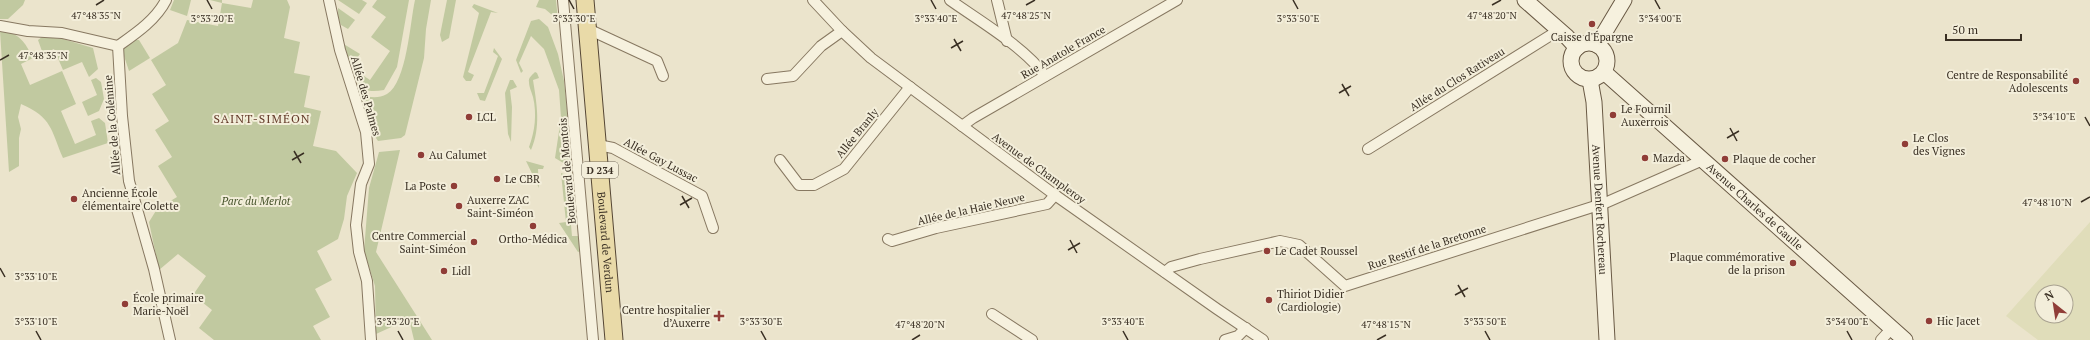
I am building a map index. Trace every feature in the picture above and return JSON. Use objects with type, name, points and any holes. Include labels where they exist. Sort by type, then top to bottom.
[{"type":"main road","name":"Boulevard de Verdun","points":[[585,0],[614,340]]},
{"type":"main road","points":[[1525,0],[1577,48]]},
{"type":"main road","points":[[1597,45],[1624,0]]},
{"type":"main road","points":[[1584,44],[1597,45],[1606,54],[1607,66],[1604,72],[1596,78],[1590,80],[1580,77],[1572,69],[1571,58],[1577,48],[1584,44]]},
{"type":"main road","name":"Avenue Charles de Gaulle","points":[[1604,72],[1905,340]]},
{"type":"main road","name":"Avenue Denfert Rochereau","points":[[1590,80],[1594,102],[1607,340]]},
{"type":"street","points":[[0,26],[28,31],[62,33],[118,46],[139,31],[156,15],[162,9],[166,0]]},
{"type":"street","name":"Allée des Palmes","points":[[329,0],[340,50],[366,132],[370,164],[361,184],[356,226],[359,252],[367,282],[371,340]]},
{"type":"street","name":"Boulevard de Montois","points":[[562,0],[589,278],[593,340]]},
{"type":"street","name":"Avenue de Champleroy","points":[[813,0],[842,32],[870,58],[1055,195],[1263,340]]},
{"type":"street","points":[[950,0],[1007,41],[1039,68],[1045,76]]},
{"type":"street","points":[[997,0],[1007,41]]},
{"type":"street","name":"Rue Anatole France","points":[[962,126],[1177,0]]},
{"type":"street","points":[[588,29],[657,61],[663,76]]},
{"type":"street","name":"Allée du Clos Rativeau","points":[[1368,149],[1559,30]]},
{"type":"street","points":[[767,79],[793,76],[822,46],[842,32]]},
{"type":"street","name":"Allée de la Colémine","points":[[118,46],[122,116],[129,181],[154,269],[170,340]]},
{"type":"street","name":"Allée Branly","points":[[780,160],[799,185],[814,185],[844,169],[910,87]]},
{"type":"street","name":"Allée Gay Lussac","points":[[598,145],[613,148],[702,196],[713,228]]},
{"type":"street","name":"Rue Restif de la Bretonne","points":[[1165,272],[1171,267],[1200,259],[1280,241],[1299,245],[1345,286],[1599,204],[1703,160]]},
{"type":"street","name":"Allée de la Haie Neuve","points":[[888,239],[892,241],[936,228],[1047,204],[1055,195]]},
{"type":"street","points":[[992,314],[1032,340]]},
{"type":"street","points":[[1225,340],[1238,336],[1246,328]]},
{"type":"street","points":[[1882,340],[1892,328]]},
{"type":"shaded area","points":[[2090,222],[2090,340],[2038,340],[2006,316],[2034,285],[2034,324],[2074,324],[2074,284],[2035,284]]},
{"type":"green space","points":[[0,0],[25,0],[23,5],[8,19],[0,19]]},
{"type":"green space","points":[[174,0],[191,0],[187,16],[170,10]]},
{"type":"green space","points":[[210,0],[222,0],[222,3]]},
{"type":"green space","name":"Parc du Merlot","points":[[253,0],[287,0],[290,7],[284,38],[300,42],[294,73],[310,76],[304,107],[321,111],[313,146],[336,151],[357,173],[347,196],[344,219],[338,239],[317,251],[332,280],[315,289],[330,317],[313,326],[321,340],[214,340],[199,328],[212,310],[193,295],[206,276],[178,254],[159,270],[149,222],[157,209],[177,197],[158,166],[172,157],[155,130],[169,121],[152,94],[166,85],[151,60],[178,43],[187,20],[218,26],[222,3],[251,8]]},
{"type":"green space","points":[[338,0],[362,0],[367,3],[359,14]]},
{"type":"green space","points":[[377,0],[409,0],[397,67],[384,90],[372,91],[363,89],[360,86],[357,82],[355,70],[370,80],[390,51],[371,37],[386,17],[372,7]]},
{"type":"green space","points":[[415,0],[431,0],[426,29],[424,58],[405,135],[401,138],[378,141],[372,132],[360,95],[380,97],[387,94],[394,87],[399,77],[407,51]]},
{"type":"green space","points":[[447,0],[456,0],[449,38],[442,42],[440,35]]},
{"type":"green space","points":[[539,0],[556,0],[558,20],[545,9],[536,7]]},
{"type":"green space","points":[[474,4],[498,13],[491,12],[468,72],[474,75],[471,81],[466,81],[463,77],[479,13],[472,7]]},
{"type":"green space","points":[[338,8],[355,20],[348,29],[341,25],[338,17]]},
{"type":"green space","points":[[539,19],[548,27],[558,54],[564,81],[572,155],[570,164],[565,164],[555,158],[561,118],[559,90],[544,49],[531,36],[519,63],[523,71],[521,73],[516,60],[531,21]]},
{"type":"green space","points":[[0,31],[12,33],[17,36],[21,39],[30,52],[33,58],[21,64],[30,85],[62,71],[76,104],[61,111],[75,144],[96,135],[91,121],[99,118],[105,123],[108,143],[63,158],[53,132],[45,119],[21,104],[18,117],[21,129],[19,138],[19,166],[9,172]]},
{"type":"green space","points":[[42,37],[63,39],[93,48],[98,69],[89,77],[82,62],[63,70],[54,49],[43,54],[38,40]]},
{"type":"green space","points":[[139,40],[150,58],[129,71],[122,50],[127,43]]},
{"type":"green space","points":[[342,43],[360,54],[352,65],[346,57]]},
{"type":"green space","points":[[494,48],[502,59],[485,101],[480,100],[477,93],[484,93],[498,56],[493,52]]},
{"type":"green space","points":[[535,72],[539,78],[533,80],[537,107],[537,124],[531,150],[529,147],[534,129],[535,110],[533,97],[529,86],[529,79]]},
{"type":"green space","points":[[96,78],[101,82],[104,99],[99,111],[88,116],[82,102],[97,95],[91,80]]},
{"type":"green space","points":[[510,80],[513,80],[517,87],[510,90],[512,107],[511,142],[508,134],[505,93]]},
{"type":"green space","points":[[400,150],[376,252],[432,340],[414,340],[409,319],[376,334],[375,286],[364,251],[369,188],[379,152]]},
{"type":"green space","points":[[526,161],[544,166],[543,169],[538,169],[539,188]]},
{"type":"green space","points":[[561,173],[572,177],[573,180],[567,181],[572,236],[580,236],[581,251],[578,252],[559,223],[566,222]]},
{"type":"place","name":"Caisse d'Épargne","points":[[1592,24]]},
{"type":"place","name":"Centre de Responsabilité Adolescents","points":[[2076,81]]},
{"type":"place","name":"Le Fournil Auxerrois","points":[[1613,115]]},
{"type":"place","name":"LCL","points":[[469,117]]},
{"type":"place","name":"Le Clos des Vignes","points":[[1905,144]]},
{"type":"place","name":"Au Calumet","points":[[421,155]]},
{"type":"place","name":"Mazda","points":[[1645,158]]},
{"type":"place","name":"Plaque de cocher","points":[[1725,159]]},
{"type":"place","name":"Le CBR","points":[[497,179]]},
{"type":"place","name":"La Poste","points":[[454,186]]},
{"type":"place","name":"Ancienne École élémentaire Colette","points":[[74,199]]},
{"type":"place","name":"Auxerre ZAC Saint-Siméon","points":[[459,206]]},
{"type":"place","name":"Ortho-Médica","points":[[533,226]]},
{"type":"place","name":"Centre Commercial Saint-Siméon","points":[[474,242]]},
{"type":"place","name":"Le Cadet Roussel","points":[[1267,251]]},
{"type":"place","name":"Plaque commémorative de la prison","points":[[1793,263]]},
{"type":"place","name":"Lidl","points":[[444,271]]},
{"type":"place","name":"Thiriot Didier (Cardiologie)","points":[[1269,300]]},
{"type":"place","name":"École primaire Marie-Noël","points":[[125,304]]},
{"type":"place","name":"Centre hospitalier d’Auxerre","points":[[719,316]]},
{"type":"place","name":"Hic Jacet","points":[[1929,321]]},
{"type":"district","name":"SAINT-SIMÉON","points":[[262,119]]}]
